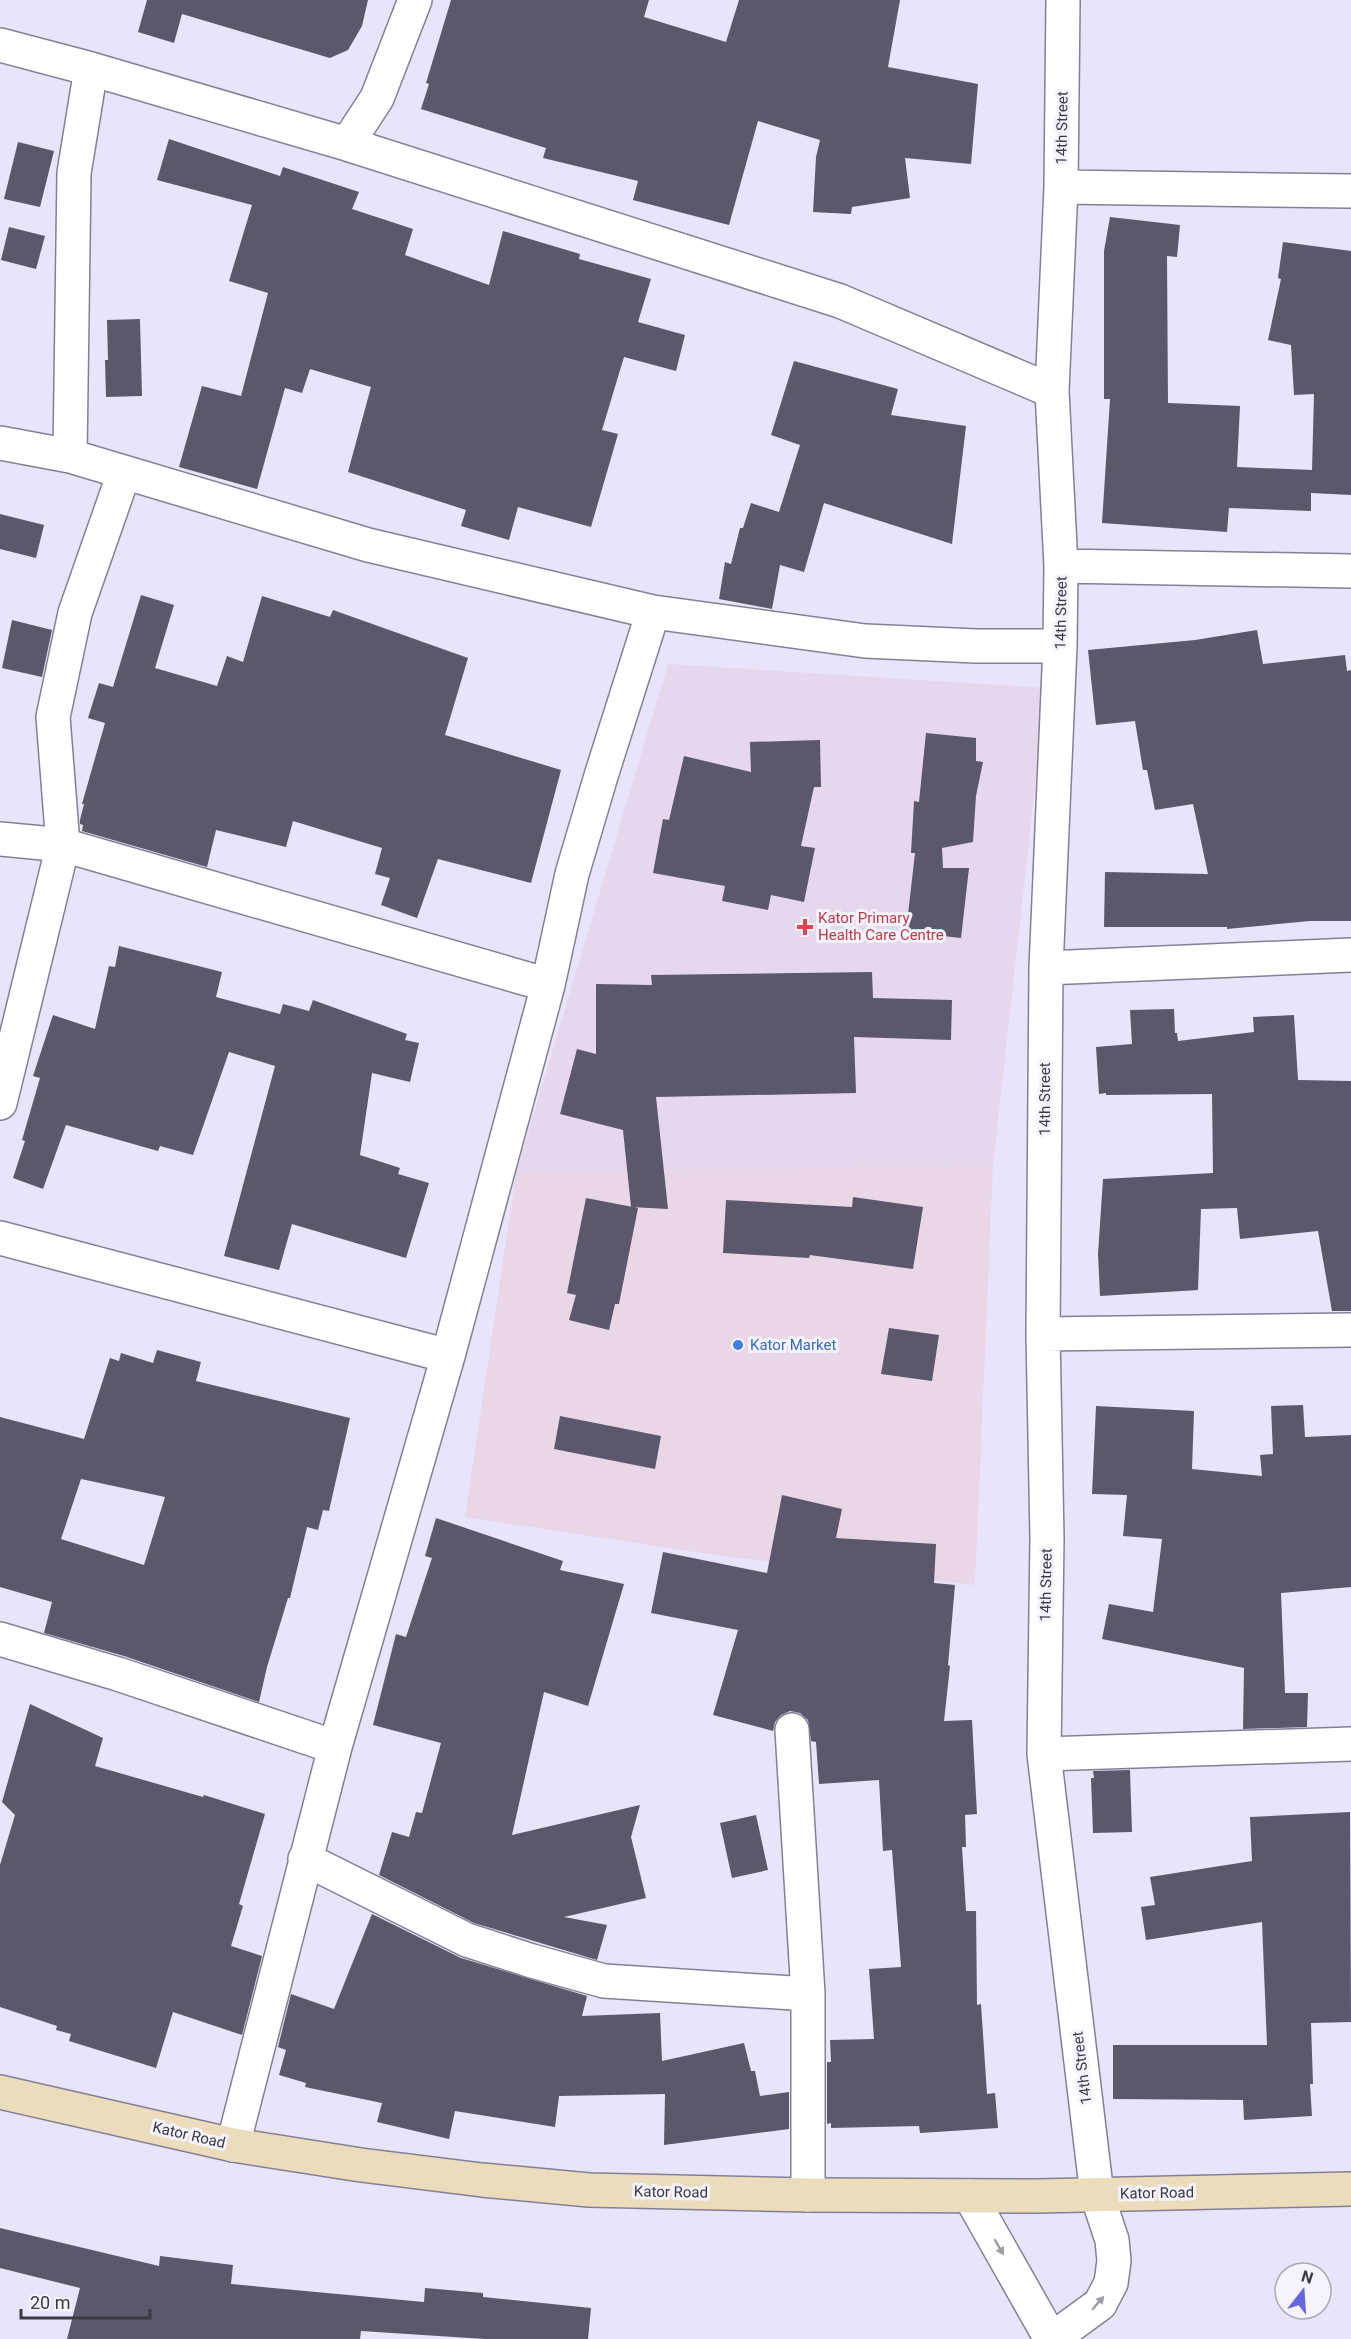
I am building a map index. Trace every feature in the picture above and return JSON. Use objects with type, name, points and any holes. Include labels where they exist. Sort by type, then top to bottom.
[{"type":"main road","name":"Kator Road","points":[[0,2092],[233,2145],[460,2177],[589,2190],[970,2196],[1351,2189]]},
{"type":"street","points":[[347,144],[377,98],[415,0]]},
{"type":"street","name":"14th Street","points":[[1051,2339],[1100,2304],[1111,2283],[1114,2261],[1112,2240],[1097,2195],[1044,1754],[1047,1539],[1043,1334],[1046,968],[1060,646],[1061,566],[1052,391],[1061,187],[1063,0]]},
{"type":"street","points":[[0,45],[91,69],[347,144],[840,301],[1052,391]]},
{"type":"street","points":[[70,456],[74,173],[91,69]]},
{"type":"street","points":[[1061,187],[1351,190]]},
{"type":"street","points":[[0,443],[70,456],[368,545],[653,612],[865,641],[976,646],[1060,646]]},
{"type":"street","points":[[0,1103],[63,845],[53,717],[75,613],[124,473]]},
{"type":"street","points":[[1061,566],[1351,571]]},
{"type":"street","points":[[233,2145],[335,1747],[448,1356],[548,986],[572,874],[653,612]]},
{"type":"street","points":[[0,838],[63,845],[548,986]]},
{"type":"street","points":[[1046,968],[1351,955]]},
{"type":"street","points":[[0,1238],[448,1356]]},
{"type":"street","points":[[1043,1334],[1351,1330]]},
{"type":"street","points":[[0,1639],[118,1674],[335,1747]]},
{"type":"street","points":[[792,1730],[808,1994],[808,2195]]},
{"type":"street","points":[[1044,1754],[1351,1744]]},
{"type":"street","points":[[305,1859],[467,1940],[604,1981],[710,1990],[808,1994]]},
{"type":"street","points":[[970,2196],[1051,2339]]},
{"type":"shaded area","name":"Kator Primary Health Care Centre","points":[[668,664],[1046,688],[993,1165],[516,1173]]},
{"type":"shaded area","name":"Kator Market","points":[[993,1165],[975,1585],[722,1556],[465,1517],[516,1173]]},
{"type":"building","points":[[147,0],[368,0],[362,26],[348,50],[330,58],[182,14],[174,43],[138,32]]},
{"type":"building","points":[[451,0],[649,0],[644,17],[726,42],[739,0],[900,0],[888,67],[978,84],[971,164],[905,158],[910,198],[852,207],[851,214],[813,212],[816,157],[820,140],[758,121],[729,225],[633,200],[638,181],[543,158],[546,148],[421,109],[429,84],[426,83]]},
{"type":"building","points":[[169,139],[280,176],[283,167],[359,192],[352,209],[413,229],[405,255],[489,285],[503,231],[580,254],[579,259],[651,279],[638,322],[685,335],[676,371],[624,357],[602,430],[618,434],[591,527],[518,507],[509,540],[461,526],[466,510],[348,472],[371,387],[310,369],[302,393],[285,388],[257,489],[179,467],[202,386],[241,396],[268,293],[229,281],[252,205],[157,180]]},
{"type":"building","points":[[18,142],[54,151],[40,207],[4,199]]},
{"type":"building","points":[[1110,217],[1180,225],[1177,257],[1167,256],[1168,403],[1240,406],[1237,467],[1312,470],[1314,394],[1294,395],[1291,345],[1268,340],[1281,279],[1278,278],[1283,242],[1351,251],[1351,495],[1311,493],[1311,511],[1229,508],[1227,532],[1102,523],[1110,399],[1104,399],[1104,251]]},
{"type":"building","points":[[9,227],[45,236],[36,269],[1,260]]},
{"type":"building","points":[[140,319],[142,396],[106,397],[107,320]]},
{"type":"building","points":[[794,361],[898,389],[891,415],[966,426],[952,544],[824,503],[804,572],[780,565],[772,609],[719,599],[725,562],[731,564],[740,528],[743,528],[751,503],[779,512],[800,445],[771,435]]},
{"type":"building","points":[[0,514],[44,525],[36,558],[0,549]]},
{"type":"building","points":[[141,595],[174,605],[155,668],[217,686],[227,656],[243,662],[262,596],[330,617],[333,610],[468,658],[445,735],[561,770],[531,883],[438,859],[417,918],[381,905],[390,878],[375,874],[382,848],[293,821],[286,847],[216,830],[207,867],[82,831],[83,825],[80,824],[80,820],[84,804],[82,804],[105,723],[88,718],[99,683],[113,687]]},
{"type":"building","points":[[12,620],[52,630],[42,677],[2,668]]},
{"type":"building","points":[[1257,630],[1263,664],[1345,655],[1347,671],[1351,670],[1351,921],[1310,921],[1227,929],[1227,927],[1104,927],[1105,872],[1208,874],[1193,804],[1155,810],[1147,770],[1143,770],[1135,721],[1096,725],[1088,650],[1195,640]]},
{"type":"building","points":[[926,733],[976,738],[976,761],[983,762],[976,796],[973,842],[942,848],[943,868],[969,868],[961,938],[906,932],[915,853],[911,853],[914,801],[919,802]]},
{"type":"building","points":[[820,740],[821,787],[814,787],[801,846],[815,848],[804,902],[771,895],[768,910],[722,901],[725,886],[653,873],[663,819],[669,820],[684,756],[751,772],[750,742]]},
{"type":"building","points":[[119,946],[222,972],[216,997],[280,1014],[283,1004],[309,1011],[313,1000],[407,1034],[405,1040],[419,1043],[410,1082],[372,1073],[360,1155],[400,1168],[398,1174],[429,1183],[406,1258],[292,1224],[279,1270],[224,1256],[275,1066],[229,1052],[193,1155],[160,1146],[158,1151],[66,1125],[43,1189],[13,1178],[25,1141],[22,1140],[40,1078],[33,1076],[53,1015],[95,1029],[109,966],[115,967]]},
{"type":"building","points":[[872,972],[873,998],[952,1000],[951,1040],[854,1037],[856,1093],[656,1097],[668,1209],[631,1207],[623,1130],[560,1114],[577,1049],[596,1054],[596,984],[652,985],[651,975]]},
{"type":"building","points":[[1174,1009],[1175,1033],[1177,1033],[1178,1041],[1254,1032],[1253,1017],[1294,1015],[1298,1080],[1351,1081],[1351,1311],[1332,1311],[1318,1231],[1240,1239],[1237,1208],[1201,1209],[1198,1290],[1100,1296],[1098,1254],[1103,1179],[1213,1173],[1212,1094],[1099,1094],[1096,1047],[1132,1044],[1130,1010]]},
{"type":"building","points":[[853,1197],[923,1207],[913,1269],[810,1255],[809,1258],[723,1253],[726,1200],[852,1207]]},
{"type":"building","points":[[586,1198],[638,1208],[619,1304],[615,1304],[609,1330],[569,1320],[576,1295],[567,1293]]},
{"type":"building","points":[[889,1328],[939,1335],[932,1381],[881,1374]]},
{"type":"building","points":[[157,1350],[201,1362],[196,1381],[350,1418],[329,1511],[323,1510],[318,1530],[307,1527],[290,1598],[288,1598],[267,1667],[259,1702],[124,1656],[44,1633],[52,1602],[0,1587],[0,1417],[84,1439],[110,1358],[119,1361],[121,1353],[153,1363]],"holes":[[[81,1479],[165,1497],[144,1565],[61,1539]]]},
{"type":"building","points":[[1303,1405],[1305,1437],[1351,1435],[1351,1587],[1281,1593],[1285,1693],[1308,1693],[1307,1727],[1243,1729],[1244,1668],[1102,1639],[1109,1604],[1153,1612],[1162,1539],[1123,1536],[1127,1495],[1092,1494],[1096,1406],[1194,1411],[1192,1469],[1262,1476],[1260,1455],[1273,1454],[1271,1406]]},
{"type":"building","points":[[560,1416],[661,1436],[655,1469],[554,1449]]},
{"type":"building","points":[[782,1495],[842,1509],[836,1538],[936,1544],[934,1583],[955,1585],[944,1721],[972,1720],[977,1814],[965,1815],[966,1847],[962,1847],[966,1911],[976,1911],[977,2005],[981,2004],[987,2094],[995,2093],[998,2128],[920,2133],[919,2126],[831,2128],[831,2123],[827,2124],[827,2062],[831,2062],[830,2040],[874,2039],[869,1969],[901,1967],[892,1850],[883,1851],[879,1780],[819,1784],[816,1742],[811,1741],[808,1720],[800,1713],[790,1711],[781,1715],[775,1722],[773,1731],[713,1715],[738,1630],[651,1613],[663,1552],[767,1573]]},
{"type":"building","points":[[436,1518],[563,1561],[560,1570],[624,1584],[588,1706],[544,1692],[512,1835],[640,1805],[631,1837],[646,1898],[564,1917],[607,1925],[597,1960],[474,1923],[379,1875],[392,1832],[409,1837],[416,1812],[422,1813],[441,1743],[373,1725],[396,1634],[406,1637],[432,1558],[425,1556]]},
{"type":"building","points":[[30,1704],[103,1738],[95,1766],[265,1814],[239,1904],[243,1906],[231,1946],[262,1956],[242,2035],[173,2012],[156,2068],[69,2041],[71,2034],[56,2030],[57,2026],[0,2007],[0,1865],[15,1815],[2,1802]]},
{"type":"building","points":[[1130,1770],[1132,1832],[1093,1833],[1091,1778],[1094,1778],[1093,1771]]},
{"type":"building","points":[[1350,1812],[1351,2022],[1311,2023],[1312,2116],[1244,2120],[1243,2100],[1113,2099],[1113,2045],[1267,2045],[1262,1922],[1146,1940],[1141,1907],[1155,1905],[1150,1877],[1252,1861],[1250,1817]]},
{"type":"building","points":[[756,1815],[768,1870],[732,1878],[720,1823]]},
{"type":"building","points":[[372,1914],[461,1958],[587,1996],[582,2016],[660,2013],[662,2061],[744,2043],[751,2071],[755,2071],[760,2096],[789,2092],[789,2129],[664,2145],[665,2094],[559,2096],[555,2127],[455,2111],[449,2139],[377,2122],[382,2103],[305,2087],[306,2083],[279,2075],[286,2050],[278,2047],[291,1994],[334,2009]]},
{"type":"building","points":[[0,2228],[159,2266],[160,2256],[233,2265],[231,2284],[424,2302],[425,2288],[483,2293],[483,2297],[591,2308],[588,2339],[485,2339],[361,2331],[360,2339],[67,2339],[80,2288],[0,2268]]},
{"type":"place","name":"Kator Primary Health Care Centre","points":[[805,927]]},
{"type":"place","name":"Kator Market","points":[[738,1345]]}]
